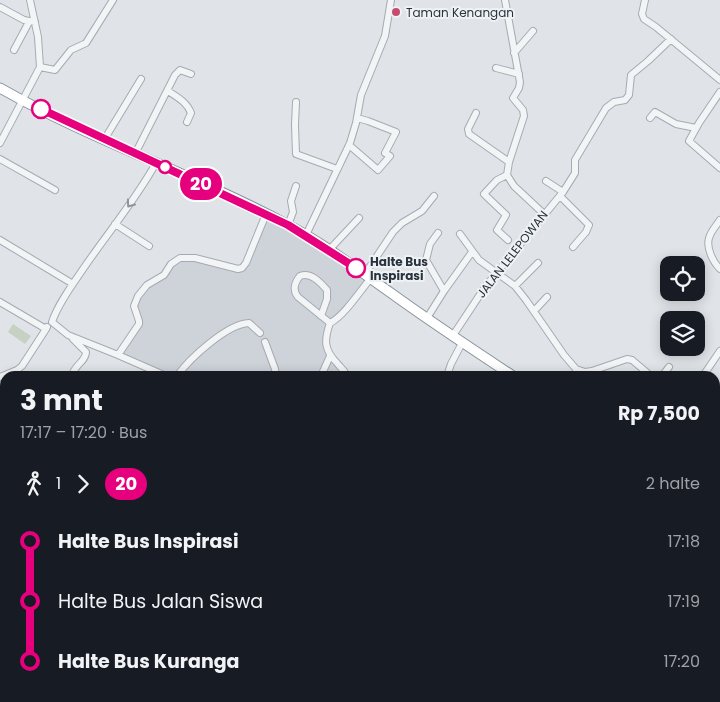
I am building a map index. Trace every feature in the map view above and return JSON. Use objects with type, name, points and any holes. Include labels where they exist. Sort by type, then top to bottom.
[{"type":"highway","points":[[0,88],[104,140],[306,234],[452,337],[505,371]]},
{"type":"street","points":[[0,143],[40,67],[40,49],[32,22],[30,0]]},
{"type":"street","points":[[40,67],[55,70],[71,50],[86,43],[113,0]]},
{"type":"street","points":[[306,234],[349,145],[361,95],[385,36],[391,0]]},
{"type":"street","points":[[505,0],[519,74],[519,88],[513,98],[523,110],[524,116],[509,162],[507,175],[514,186],[544,214]]},
{"type":"street","points":[[645,0],[642,17],[720,80]]},
{"type":"street","points":[[0,7],[32,22]]},
{"type":"street","points":[[14,50],[32,22]]},
{"type":"street","points":[[514,53],[533,31]]},
{"type":"street","name":"JALAN LELEPOWAN","points":[[452,337],[485,287],[561,194],[575,173],[575,160],[606,108],[614,102],[627,98],[630,93],[631,75],[671,39]]},
{"type":"street","points":[[496,68],[519,74]]},
{"type":"street","points":[[135,154],[179,71],[183,70],[190,74]]},
{"type":"street","points":[[104,140],[141,79]]},
{"type":"street","points":[[168,91],[190,109],[191,113],[187,122]]},
{"type":"street","points":[[720,92],[689,141],[720,168]]},
{"type":"street","points":[[296,102],[296,154],[337,169]]},
{"type":"street","points":[[650,118],[655,112],[676,124],[696,128]]},
{"type":"street","points":[[476,113],[468,129],[469,134],[509,162]]},
{"type":"street","points":[[349,145],[378,170],[390,156],[385,153],[396,132],[357,118]]},
{"type":"street","points":[[0,159],[55,190]]},
{"type":"street","points":[[15,371],[22,366],[52,322],[56,310],[73,284],[142,188],[156,163]]},
{"type":"street","points":[[507,175],[500,177],[493,183],[484,196],[506,215],[497,230],[508,240]]},
{"type":"street","points":[[546,181],[561,194],[589,225],[586,232],[573,247]]},
{"type":"street","points":[[288,225],[293,212],[291,201],[296,186]]},
{"type":"street","points":[[344,371],[330,356],[325,339],[330,323],[346,309],[368,276],[393,232],[402,223],[422,212],[434,196]]},
{"type":"street","points":[[118,355],[139,324],[134,306],[138,296],[147,285],[164,275],[171,264],[180,258],[195,258],[238,269],[242,268],[246,263],[266,214]]},
{"type":"street","points":[[329,250],[359,218]]},
{"type":"street","points":[[720,220],[711,233],[708,244],[712,257],[720,269]]},
{"type":"street","points":[[116,224],[150,246]]},
{"type":"street","points":[[438,233],[430,244],[426,260],[444,291]]},
{"type":"street","points":[[460,234],[479,260],[515,286],[564,355],[580,371],[599,369],[627,359],[638,364],[646,371]]},
{"type":"street","points":[[0,240],[73,284]]},
{"type":"street","points":[[427,318],[472,252]]},
{"type":"street","points":[[515,286],[538,264]]},
{"type":"street","points":[[321,316],[327,300],[327,290],[310,275],[300,276],[295,284],[296,294],[321,316],[330,323]]},
{"type":"street","points":[[534,311],[547,298]]},
{"type":"street","points":[[0,302],[46,329]]},
{"type":"street","points":[[52,322],[86,352],[86,356],[74,371]]},
{"type":"street","points":[[182,371],[199,353],[221,336],[242,324],[250,323],[260,333]]},
{"type":"street","points":[[68,336],[155,371]]},
{"type":"street","points":[[265,342],[275,371]]},
{"type":"street","points":[[449,371],[462,343]]},
{"type":"street","points":[[706,371],[720,351]]},
{"type":"street","points":[[322,371],[330,356]]},
{"type":"street","points":[[666,371],[669,367]]},
{"type":"shaded area","points":[[266,214],[371,278],[332,322],[326,342],[344,371],[155,371],[118,355],[139,324],[135,311],[142,292],[180,258],[240,269]]},
{"type":"green space","points":[[13,324],[31,336],[25,344],[8,332]]},
{"type":"bus line","name":"20","points":[[41,109],[124,150],[156,163],[306,234],[356,268]]},
{"type":"place","name":"Taman Kenangan","points":[[396,12]]},
{"type":"place","name":"Halte Bus Inspirasi","points":[[356,268]]}]
